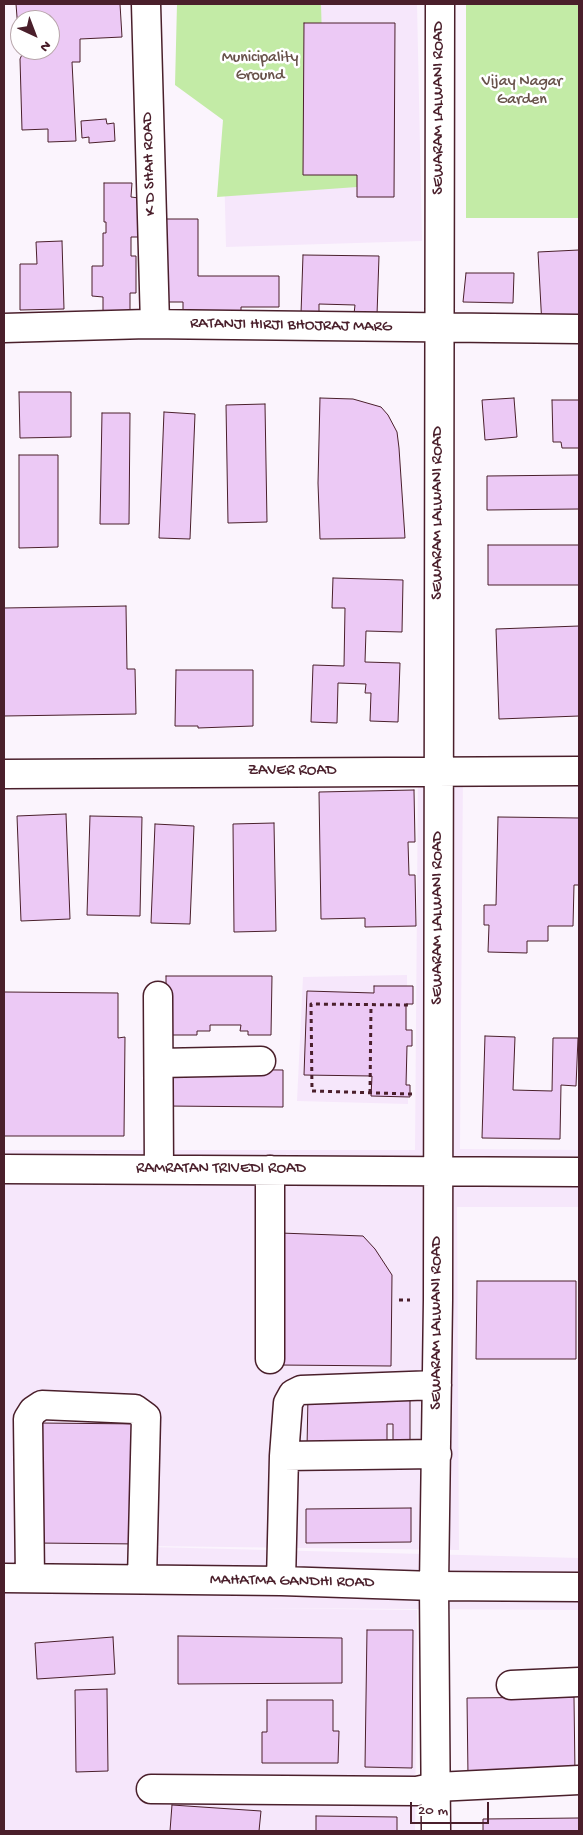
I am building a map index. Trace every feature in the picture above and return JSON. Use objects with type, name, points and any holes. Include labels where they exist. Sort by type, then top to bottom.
[{"type":"street","name":"K D SHAH ROAD","points":[[146,4],[154,324]]},
{"type":"street","name":"SEWARAM LALWANI ROAD","points":[[436,1831],[434,1586],[437,1454],[437,1095],[440,772],[440,4]]},
{"type":"street","name":"RATANJI HIRJI BHOJRAJ MARG","points":[[4,328],[154,324],[579,329]]},
{"type":"street","name":"ZAVER ROAD","points":[[4,774],[579,771]]},
{"type":"street","points":[[158,996],[159,1170]]},
{"type":"street","points":[[159,1063],[261,1061]]},
{"type":"street","name":"RAMRATAN TRIVEDI ROAD","points":[[4,1169],[579,1172]]},
{"type":"street","points":[[270,1170],[270,1359]]},
{"type":"street","points":[[280,1581],[284,1456],[288,1403],[293,1394],[301,1390],[437,1385]]},
{"type":"street","points":[[30,1578],[28,1419],[32,1411],[42,1405],[135,1409],[146,1417],[142,1579]]},
{"type":"street","points":[[284,1456],[437,1454]]},
{"type":"street","name":"MAHATMA GANDHI ROAD","points":[[4,1578],[579,1587]]},
{"type":"street","points":[[511,1685],[579,1682]]},
{"type":"street","points":[[436,1794],[579,1780]]},
{"type":"street","points":[[151,1790],[417,1791],[436,1794],[549,1798]]},
{"type":"path","points":[[437,1095],[312,1090],[311,1004],[439,1005]]},
{"type":"path","points":[[370,1093],[371,1005]]},
{"type":"shaded area","points":[[220,4],[417,4],[422,241],[226,247]]},
{"type":"shaded area","points":[[418,773],[463,774],[460,1149],[579,1150],[579,1207],[457,1207],[459,1550],[73,1545],[579,1558],[579,1610],[256,1608],[417,1610],[415,1831],[4,1831],[4,1150],[415,1150]]},
{"type":"shaded area","points":[[407,975],[408,1104],[297,1101],[303,977]]},
{"type":"green space","name":"Municipality Ground","points":[[177,4],[321,4],[325,145],[371,186],[217,197],[223,120],[175,85]]},
{"type":"green space","name":"Vijay Nagar Garden","points":[[466,4],[579,4],[579,218],[466,218]]},
{"type":"building","points":[[16,4],[120,4],[122,37],[80,39],[80,62],[72,62],[76,141],[48,142],[48,129],[22,130],[20,60],[60,60],[60,10],[16,10]]},
{"type":"building","points":[[304,23],[395,23],[394,197],[357,197],[357,175],[303,175]]},
{"type":"building","points":[[106,119],[107,124],[114,123],[115,141],[89,143],[89,137],[82,138],[81,121]]},
{"type":"building","points":[[104,183],[132,183],[131,197],[139,198],[138,237],[131,237],[131,256],[136,256],[136,293],[130,293],[130,311],[109,316],[109,311],[103,311],[103,297],[92,296],[92,266],[103,266],[103,233],[106,233],[106,222],[104,222]]},
{"type":"building","points":[[162,219],[198,219],[198,276],[279,276],[279,307],[241,307],[241,312],[183,312],[183,302],[163,302]]},
{"type":"building","points":[[62,241],[64,309],[20,310],[20,264],[37,264],[36,242]]},
{"type":"building","points":[[579,250],[579,324],[542,326],[538,252]]},
{"type":"building","points":[[303,255],[379,256],[377,315],[354,314],[355,305],[319,304],[319,314],[301,314]]},
{"type":"building","points":[[466,273],[514,273],[513,303],[463,302]]},
{"type":"building","points":[[19,392],[71,392],[71,437],[20,438]]},
{"type":"building","points":[[320,398],[353,399],[381,407],[388,415],[397,432],[405,538],[320,539],[318,483]]},
{"type":"building","points":[[514,398],[517,437],[485,440],[482,400]]},
{"type":"building","points":[[552,400],[579,400],[579,448],[562,448],[561,442],[553,442]]},
{"type":"building","points":[[265,404],[267,522],[228,523],[226,405]]},
{"type":"building","points":[[164,412],[195,414],[190,539],[159,538]]},
{"type":"building","points":[[102,413],[130,413],[129,524],[100,524]]},
{"type":"building","points":[[19,455],[58,455],[58,547],[19,548]]},
{"type":"building","points":[[579,475],[579,509],[487,510],[487,476]]},
{"type":"building","points":[[488,545],[579,545],[579,585],[488,585]]},
{"type":"building","points":[[333,578],[403,580],[402,632],[366,631],[365,662],[400,663],[398,722],[370,721],[371,693],[365,693],[366,684],[338,683],[337,723],[311,722],[313,665],[344,666],[345,608],[332,608]]},
{"type":"building","points":[[126,606],[127,669],[135,669],[136,714],[4,716],[4,608]]},
{"type":"building","points":[[579,626],[579,716],[499,719],[496,629]]},
{"type":"building","points":[[176,670],[253,670],[253,726],[198,728],[198,726],[175,726]]},
{"type":"building","points":[[414,790],[415,842],[408,842],[409,875],[415,875],[416,926],[365,927],[365,918],[321,919],[319,792]]},
{"type":"building","points":[[66,814],[70,919],[21,921],[17,816]]},
{"type":"building","points":[[90,816],[142,817],[140,916],[87,915]]},
{"type":"building","points":[[498,817],[579,818],[579,885],[574,885],[573,926],[548,926],[548,941],[527,941],[527,953],[488,952],[489,925],[484,925],[484,905],[496,905]]},
{"type":"building","points":[[274,823],[276,931],[234,932],[233,824]]},
{"type":"building","points":[[155,824],[194,826],[190,924],[151,923]]},
{"type":"building","points":[[166,976],[272,976],[271,1035],[248,1035],[248,1031],[240,1031],[241,1025],[210,1025],[210,1031],[197,1031],[197,1035],[166,1035]]},
{"type":"building","points":[[374,986],[413,986],[413,1004],[406,1004],[406,1030],[412,1030],[412,1046],[407,1046],[406,1085],[410,1085],[410,1097],[371,1096],[372,1076],[304,1075],[307,991],[374,993]]},
{"type":"building","points":[[4,992],[118,993],[118,1038],[125,1037],[124,1136],[4,1136]]},
{"type":"building","points":[[485,1036],[515,1037],[513,1090],[552,1091],[553,1038],[578,1038],[576,1086],[561,1085],[560,1139],[482,1138]]},
{"type":"building","points":[[166,1069],[283,1070],[283,1107],[165,1106]]},
{"type":"building","points":[[280,1233],[363,1236],[375,1249],[392,1275],[391,1366],[279,1365]]},
{"type":"building","points":[[477,1281],[576,1281],[576,1359],[476,1359]]},
{"type":"building","points":[[410,1391],[410,1450],[393,1449],[393,1424],[387,1424],[387,1450],[307,1448],[308,1396]]},
{"type":"building","points":[[38,1423],[143,1424],[141,1544],[35,1543]]},
{"type":"building","points":[[411,1508],[411,1542],[306,1543],[306,1509]]},
{"type":"building","points":[[367,1630],[413,1630],[412,1768],[365,1767]]},
{"type":"building","points":[[178,1636],[342,1638],[342,1683],[178,1684]]},
{"type":"building","points":[[113,1637],[115,1674],[37,1679],[35,1643]]},
{"type":"building","points":[[107,1689],[108,1771],[76,1772],[75,1690]]},
{"type":"building","points":[[574,1697],[575,1774],[468,1776],[467,1698]]},
{"type":"building","points":[[267,1700],[333,1700],[333,1731],[339,1731],[338,1763],[262,1763],[262,1732],[267,1732]]},
{"type":"building","points":[[172,1805],[261,1811],[259,1831],[170,1831]]},
{"type":"building","points":[[316,1816],[397,1817],[397,1831],[316,1831]]},
{"type":"building","points":[[579,1818],[579,1831],[483,1831],[483,1819]]}]
